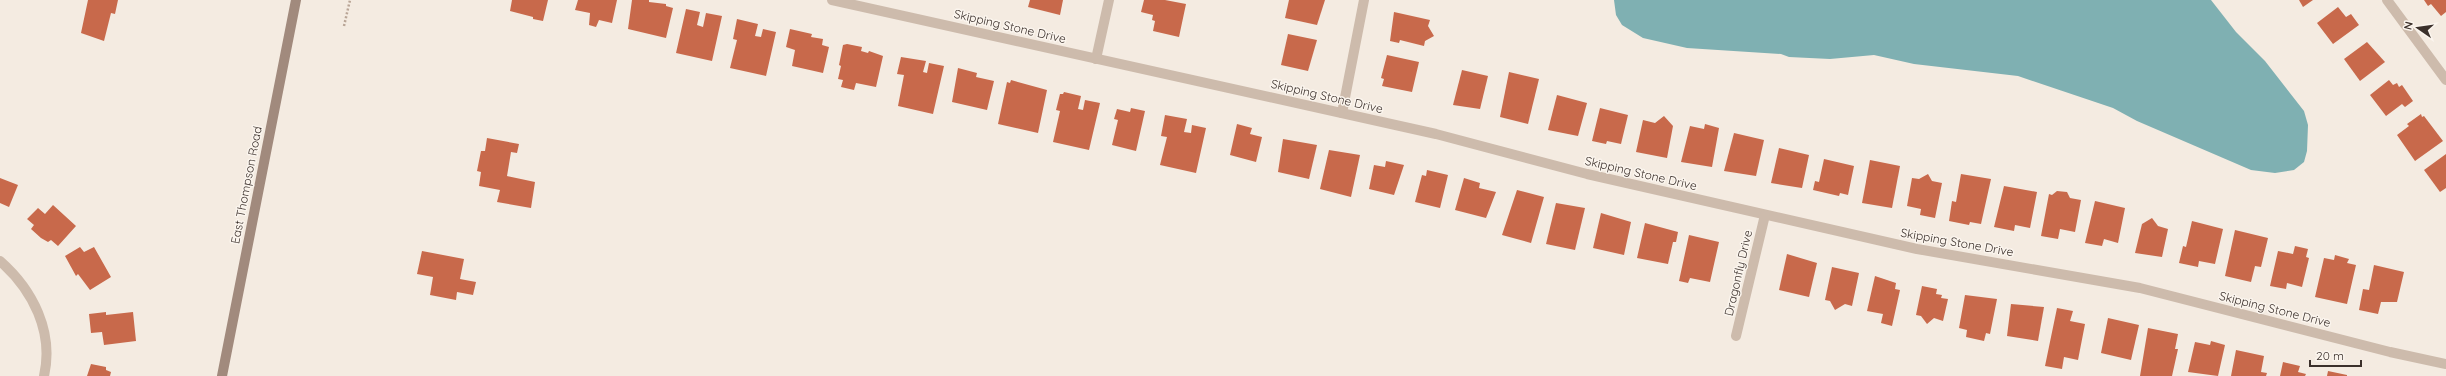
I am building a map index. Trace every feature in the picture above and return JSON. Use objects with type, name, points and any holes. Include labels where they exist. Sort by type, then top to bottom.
[{"type":"main road","name":"East Thompson Road","points":[[222,376],[296,0]]},
{"type":"street","name":"Skipping Stone Drive","points":[[832,0],[1436,134],[1587,174],[1917,249],[2140,288],[2390,352],[2446,364]]},
{"type":"street","points":[[1096,59],[1109,0]]},
{"type":"street","points":[[1342,113],[1364,0]]},
{"type":"street","points":[[2387,0],[2446,80]]},
{"type":"street","name":"Dragonfly Drive","points":[[1736,336],[1765,215]]},
{"type":"street","points":[[0,261],[14,274],[36,306],[42,324],[46,345],[44,376]]},
{"type":"path","points":[[344,26],[350,0]]},
{"type":"water","points":[[1614,0],[2211,0],[2236,32],[2265,61],[2304,111],[2308,125],[2307,151],[2304,162],[2294,170],[2275,173],[2251,170],[2137,121],[2113,108],[2018,76],[1914,64],[1874,55],[1830,59],[1789,57],[1781,54],[1687,48],[1643,38],[1622,25],[1616,15]]},
{"type":"building","points":[[88,0],[118,0],[115,14],[111,13],[104,41],[81,33]]},
{"type":"building","points":[[512,0],[548,0],[543,21],[510,11]]},
{"type":"building","points":[[578,0],[617,0],[612,23],[599,20],[596,27],[589,25],[590,13],[575,10]]},
{"type":"building","points":[[632,0],[649,0],[649,2],[666,4],[666,6],[673,8],[666,38],[628,29]]},
{"type":"building","points":[[1030,0],[1063,0],[1060,15],[1028,7]]},
{"type":"building","points":[[1144,0],[1165,0],[1186,4],[1179,37],[1153,31],[1155,21],[1152,20],[1153,15],[1141,12]]},
{"type":"building","points":[[1289,0],[1325,0],[1317,25],[1285,18]]},
{"type":"building","points":[[2299,0],[2313,0],[2303,7]]},
{"type":"building","points":[[2424,0],[2446,0],[2446,12],[2441,16],[2431,4],[2428,6]]},
{"type":"building","points":[[2338,7],[2346,17],[2351,14],[2359,25],[2333,44],[2317,23]]},
{"type":"building","points":[[686,9],[700,12],[697,25],[703,27],[706,13],[722,16],[712,61],[676,53]]},
{"type":"building","points":[[1394,12],[1430,20],[1428,26],[1434,36],[1425,41],[1424,46],[1400,40],[1399,43],[1390,41]]},
{"type":"building","points":[[737,19],[758,24],[755,36],[761,37],[763,29],[776,32],[766,76],[730,68],[737,40],[733,39]]},
{"type":"building","points":[[790,29],[812,34],[811,37],[823,39],[822,45],[829,47],[823,73],[792,66],[795,50],[786,47]]},
{"type":"building","points":[[1288,34],[1317,40],[1308,71],[1281,65]]},
{"type":"building","points":[[2367,42],[2385,62],[2360,81],[2344,59]]},
{"type":"building","points":[[847,44],[862,47],[861,51],[868,53],[869,51],[883,56],[876,87],[856,83],[854,90],[841,87],[843,80],[838,79],[841,66],[839,65],[843,45]]},
{"type":"building","points":[[1387,55],[1419,62],[1412,92],[1382,86],[1384,79],[1381,78]]},
{"type":"building","points":[[901,57],[926,61],[923,72],[927,73],[929,63],[944,66],[933,114],[898,106],[904,75],[897,74]]},
{"type":"building","points":[[958,68],[977,73],[976,77],[994,81],[987,110],[952,102]]},
{"type":"building","points":[[1462,70],[1488,76],[1480,109],[1453,105]]},
{"type":"building","points":[[1509,72],[1539,79],[1528,124],[1500,117]]},
{"type":"building","points":[[1011,80],[1047,90],[1038,133],[998,124],[1007,82],[1010,83]]},
{"type":"building","points":[[2389,80],[2393,85],[2397,83],[2399,87],[2402,85],[2413,101],[2405,107],[2402,104],[2386,116],[2370,95]]},
{"type":"building","points":[[1064,92],[1081,96],[1078,109],[1083,110],[1085,100],[1100,103],[1089,150],[1053,142],[1060,111],[1056,110],[1060,94],[1063,94]]},
{"type":"building","points":[[1557,95],[1587,103],[1578,136],[1548,130]]},
{"type":"building","points":[[1131,108],[1145,111],[1136,151],[1112,145],[1118,120],[1114,119],[1117,109],[1130,112]]},
{"type":"building","points":[[1600,108],[1628,115],[1621,144],[1607,141],[1606,144],[1592,141]]},
{"type":"building","points":[[2421,114],[2443,141],[2415,161],[2397,135],[2409,126],[2407,124]]},
{"type":"building","points":[[1165,115],[1187,119],[1184,132],[1191,133],[1192,125],[1206,128],[1196,173],[1160,165],[1167,137],[1161,136]]},
{"type":"building","points":[[1664,116],[1673,126],[1667,158],[1636,152],[1643,120],[1655,123]]},
{"type":"building","points":[[1237,124],[1252,128],[1250,134],[1262,137],[1256,162],[1230,155]]},
{"type":"building","points":[[1705,124],[1719,128],[1712,167],[1681,162],[1690,126],[1704,129]]},
{"type":"building","points":[[1734,133],[1764,140],[1756,176],[1724,171]]},
{"type":"building","points":[[487,138],[519,144],[517,153],[511,152],[507,176],[535,182],[531,208],[497,202],[500,190],[479,186],[481,172],[477,171],[481,151],[485,151]]},
{"type":"building","points":[[1283,139],[1317,145],[1309,179],[1278,172]]},
{"type":"building","points":[[1779,148],[1809,155],[1802,188],[1771,183]]},
{"type":"building","points":[[1329,150],[1360,155],[1351,197],[1320,189]]},
{"type":"building","points":[[2446,154],[2446,188],[2440,192],[2424,170]]},
{"type":"building","points":[[1824,159],[1854,166],[1848,195],[1840,193],[1839,196],[1813,190],[1815,181],[1819,182]]},
{"type":"building","points":[[1870,160],[1900,166],[1892,208],[1862,203]]},
{"type":"building","points":[[1386,161],[1404,165],[1394,195],[1369,189],[1374,165],[1385,167]]},
{"type":"building","points":[[1427,170],[1448,175],[1440,208],[1415,202],[1422,175],[1426,176]]},
{"type":"building","points":[[1928,174],[1932,181],[1942,183],[1935,218],[1920,215],[1921,209],[1907,206],[1912,178],[1919,179]]},
{"type":"building","points":[[1961,174],[1991,179],[1981,224],[1970,222],[1969,225],[1949,221],[1952,201],[1956,202]]},
{"type":"building","points":[[0,178],[18,185],[9,207],[0,203]]},
{"type":"building","points":[[1464,178],[1480,183],[1479,188],[1496,192],[1486,218],[1455,210]]},
{"type":"building","points":[[2004,186],[2037,192],[2030,228],[2015,225],[2014,231],[1994,227]]},
{"type":"building","points":[[1517,190],[1544,197],[1531,243],[1502,235]]},
{"type":"building","points":[[2057,191],[2067,192],[2070,198],[2081,200],[2075,232],[2060,229],[2058,239],[2041,236],[2049,194],[2052,195]]},
{"type":"building","points":[[2095,201],[2125,208],[2118,243],[2104,239],[2102,246],[2085,243]]},
{"type":"building","points":[[1556,203],[1585,208],[1575,250],[1546,244]]},
{"type":"building","points":[[53,205],[76,226],[58,246],[51,240],[48,242],[41,238],[31,229],[34,225],[27,219],[38,208],[45,214]]},
{"type":"building","points":[[1601,213],[1631,222],[1624,255],[1593,248]]},
{"type":"building","points":[[2152,218],[2158,226],[2168,229],[2162,257],[2135,253],[2142,224]]},
{"type":"building","points":[[2192,221],[2223,229],[2215,264],[2199,261],[2198,267],[2179,263],[2183,246],[2186,247]]},
{"type":"building","points":[[1645,223],[1678,232],[1676,242],[1673,242],[1668,264],[1637,258]]},
{"type":"building","points":[[2235,230],[2268,238],[2261,267],[2255,266],[2251,282],[2225,276]]},
{"type":"building","points":[[1689,235],[1719,242],[1710,282],[1690,278],[1688,283],[1679,281]]},
{"type":"building","points":[[2295,246],[2308,249],[2306,257],[2309,258],[2302,287],[2287,283],[2286,289],[2270,286],[2278,251],[2293,254]]},
{"type":"building","points":[[80,247],[84,252],[94,247],[111,277],[90,290],[78,274],[76,276],[65,256]]},
{"type":"building","points":[[422,251],[464,259],[460,279],[476,282],[473,295],[457,292],[456,300],[430,295],[433,277],[417,274]]},
{"type":"building","points":[[1787,254],[1817,263],[1809,297],[1779,290]]},
{"type":"building","points":[[2335,255],[2349,259],[2347,263],[2356,265],[2347,304],[2315,297],[2324,258],[2334,260]]},
{"type":"building","points":[[2374,265],[2404,272],[2397,302],[2381,302],[2378,314],[2359,310],[2363,289],[2369,290]]},
{"type":"building","points":[[1832,267],[1859,273],[1852,306],[1845,304],[1835,310],[1830,301],[1825,300]]},
{"type":"building","points":[[1875,276],[1896,283],[1895,289],[1900,290],[1892,326],[1881,323],[1883,314],[1867,311]]},
{"type":"building","points":[[1922,286],[1937,289],[1936,294],[1942,295],[1941,298],[1948,299],[1943,321],[1934,318],[1927,324],[1921,316],[1916,315]]},
{"type":"building","points":[[1965,295],[1997,299],[1990,334],[1986,333],[1984,341],[1966,337],[1967,330],[1959,328]]},
{"type":"building","points":[[2011,304],[2044,307],[2038,341],[2007,336]]},
{"type":"building","points":[[2057,308],[2073,311],[2070,321],[2085,324],[2078,360],[2064,357],[2062,369],[2045,366]]},
{"type":"building","points":[[106,312],[106,315],[133,312],[136,341],[104,345],[102,332],[91,333],[89,314]]},
{"type":"building","points":[[2108,318],[2139,325],[2131,360],[2101,353]]},
{"type":"building","points":[[2148,328],[2178,334],[2175,349],[2178,349],[2172,376],[2140,376]]},
{"type":"building","points":[[2211,341],[2225,345],[2218,376],[2188,372],[2195,342],[2210,345]]},
{"type":"building","points":[[2236,350],[2264,356],[2261,372],[2267,373],[2266,376],[2231,376]]},
{"type":"building","points":[[2283,362],[2300,366],[2298,372],[2306,374],[2305,376],[2280,376]]},
{"type":"building","points":[[91,364],[106,367],[106,370],[111,372],[110,376],[87,376]]},
{"type":"building","points":[[2328,371],[2347,375],[2347,376],[2327,376]]}]
